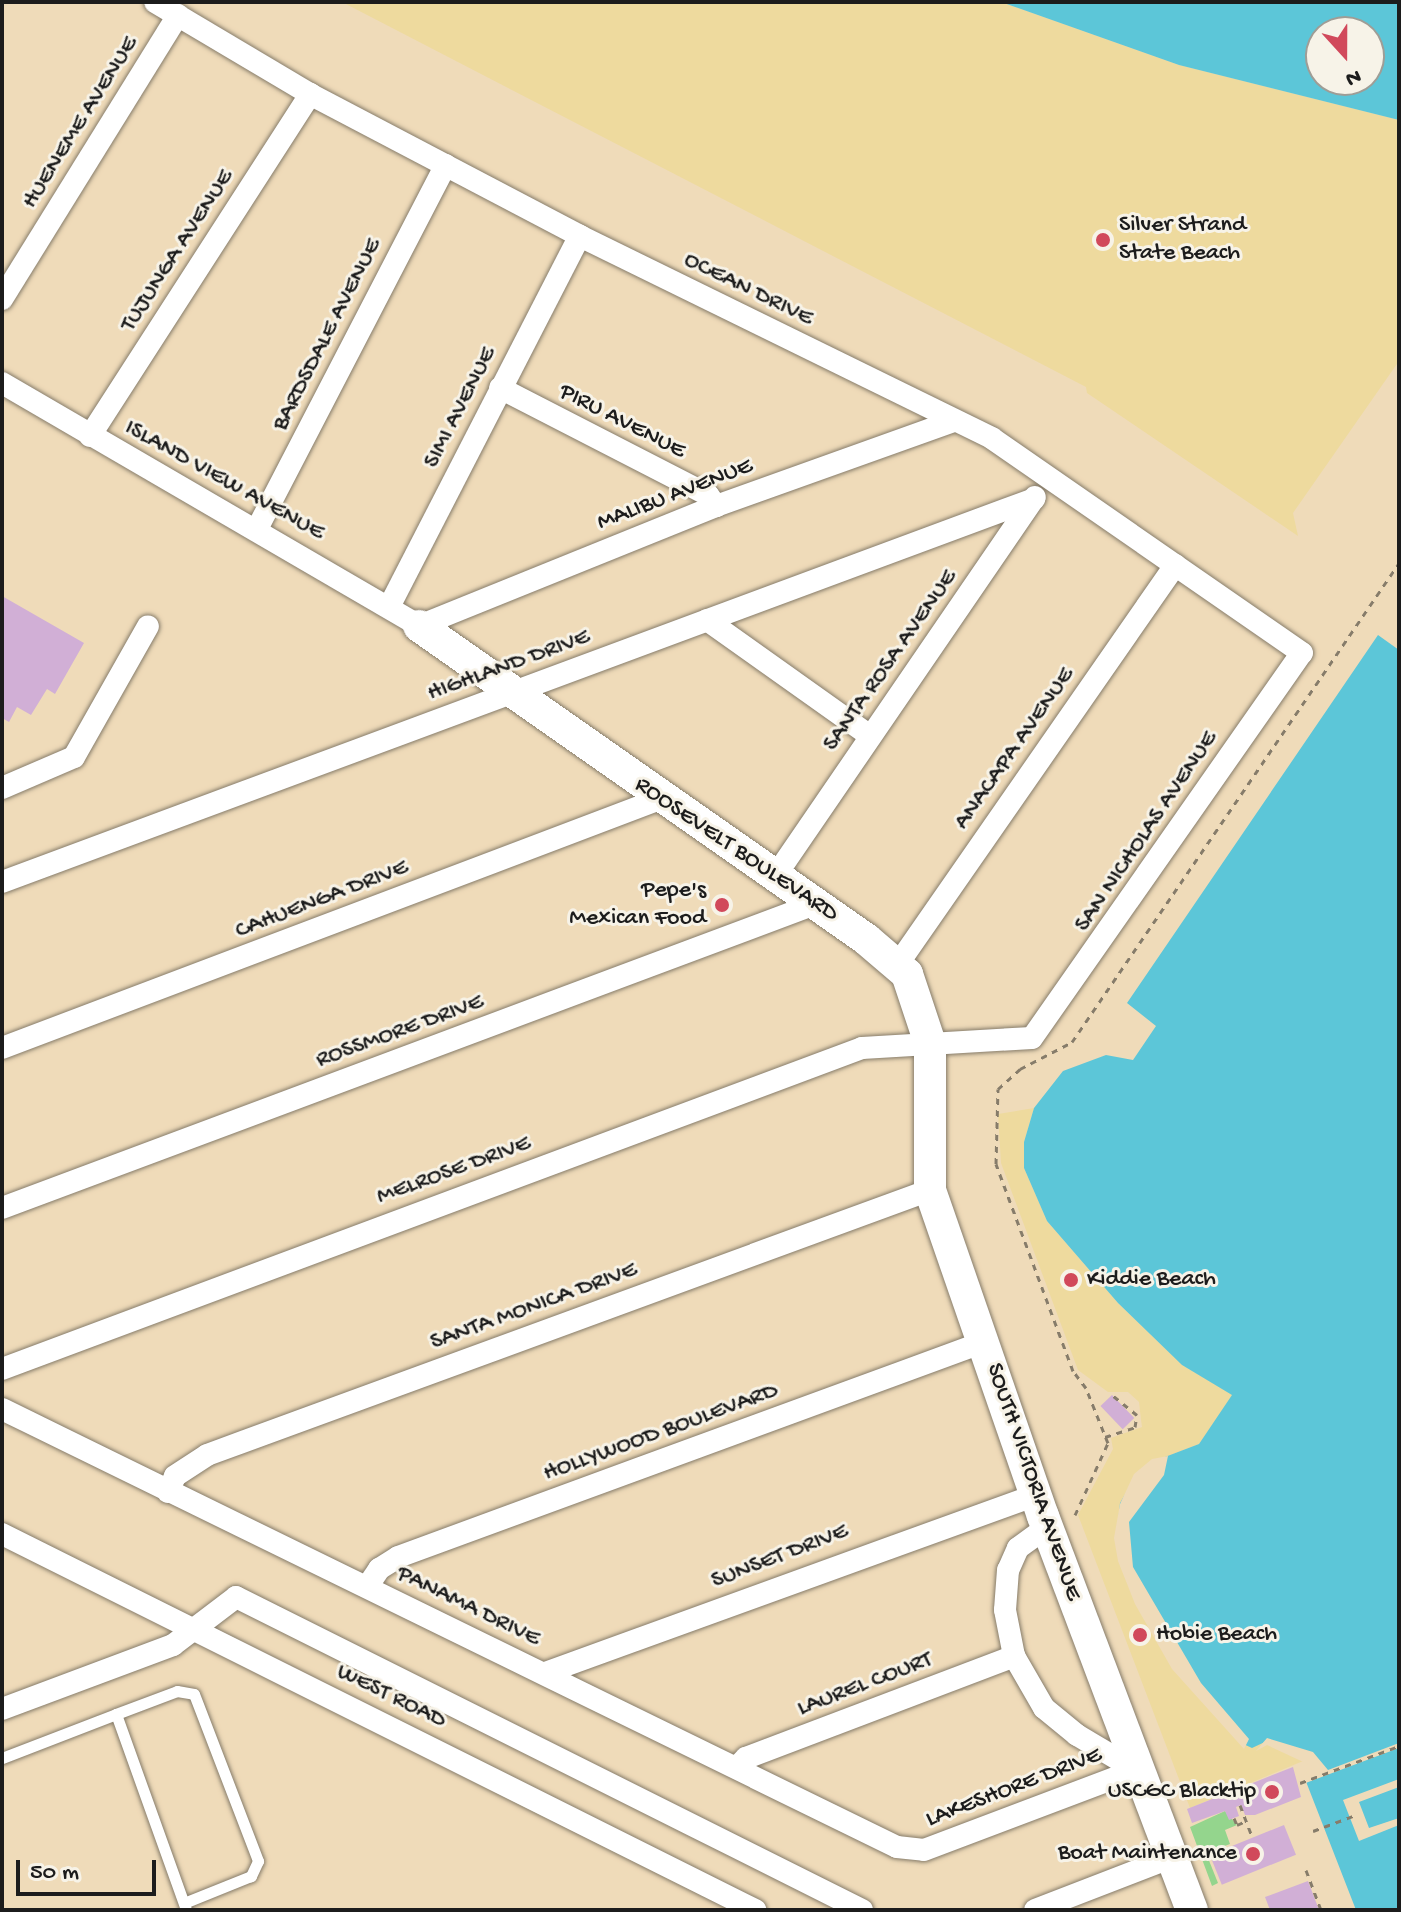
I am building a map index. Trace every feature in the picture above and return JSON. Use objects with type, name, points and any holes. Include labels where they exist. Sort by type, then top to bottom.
[{"type":"street","name":"OCEAN DRIVE","points":[[155,2],[310,94],[580,236],[992,438],[1302,653]]},
{"type":"street","name":"HUENEME AVENUE","points":[[2,299],[178,15]]},
{"type":"street","name":"TUJUNGA AVENUE","points":[[90,436],[310,94]]},
{"type":"street","name":"BARDSDALE AVENUE","points":[[257,529],[446,165]]},
{"type":"street","name":"SIMI AVENUE","points":[[390,605],[580,236]]},
{"type":"street","name":"ISLAND VIEW AVENUE","points":[[2,383],[390,605],[419,626]]},
{"type":"street","name":"PIRU AVENUE","points":[[500,388],[708,495],[716,506]]},
{"type":"street","name":"MALIBU AVENUE","points":[[419,626],[716,506],[953,421]]},
{"type":"street","name":"SANTA ROSA AVENUE","points":[[776,875],[1050,477]]},
{"type":"street","name":"HIGHLAND DRIVE","points":[[2,882],[1034,499]]},
{"type":"street","name":"ANACAPA AVENUE","points":[[898,964],[1175,565]]},
{"type":"street","points":[[707,620],[870,736]]},
{"type":"street","points":[[2,788],[74,757],[148,626]]},
{"type":"street","name":"ROOSEVELT BOULEVARD","points":[[419,626],[660,799],[776,875],[898,964],[924,1015],[930,1043]]},
{"type":"street","name":"SAN NICHOLAS AVENUE","points":[[930,1043],[996,1044],[1032,1038],[1302,653]]},
{"type":"street","name":"CAHUENGA DRIVE","points":[[2,1048],[660,799]]},
{"type":"street","name":"ROSSMORE DRIVE","points":[[2,1208],[815,904]]},
{"type":"street","name":"SOUTH VICTORIA AVENUE","points":[[930,1043],[930,1190],[1036,1495],[1061,1521],[1136,1770],[1192,1910]]},
{"type":"street","name":"MELROSE DRIVE","points":[[2,1369],[862,1048],[930,1043]]},
{"type":"street","name":"SANTA MONICA DRIVE","points":[[168,1492],[175,1476],[207,1455],[930,1190]]},
{"type":"street","name":"HOLLYWOOD BOULEVARD","points":[[367,1587],[379,1569],[398,1557],[984,1342]]},
{"type":"street","name":"PANAMA DRIVE","points":[[2,1409],[911,1850]]},
{"type":"street","name":"SUNSET DRIVE","points":[[545,1673],[836,1563],[1036,1495]]},
{"type":"street","points":[[1061,1521],[1018,1548],[1008,1570],[1005,1610],[1014,1656],[1044,1708],[1077,1735],[1136,1770]]},
{"type":"street","name":"WEST ROAD","points":[[2,1534],[755,1910]]},
{"type":"street","points":[[2,1709],[173,1645],[236,1597],[862,1910]]},
{"type":"street","name":"LAUREL COURT","points":[[737,1767],[746,1758],[1014,1656]]},
{"type":"street","name":"LAKESHORE DRIVE","points":[[911,1850],[1136,1770]]},
{"type":"street","points":[[1035,1910],[1170,1858]]},
{"type":"lane","points":[[2,1758],[116,1714],[177,1691],[194,1694],[258,1861],[251,1876],[185,1906],[116,1714]]},
{"type":"path","points":[[1061,1521],[1106,1452],[1105,1437],[1073,1371],[996,1164],[998,1089],[1020,1069],[1072,1042],[1399,563]]},
{"type":"path","points":[[1105,1437],[1135,1427],[1137,1415],[1110,1393]]},
{"type":"path","points":[[1300,1783],[1399,1746]]},
{"type":"path","points":[[1240,1805],[1252,1837]]},
{"type":"path","points":[[1313,1831],[1353,1816]]},
{"type":"path","points":[[1234,1818],[1237,1825],[1246,1821]]},
{"type":"path","points":[[1306,1870],[1321,1910]]},
{"type":"green space","points":[[1225,1811],[1237,1825],[1225,1830],[1230,1844],[1206,1853],[1218,1883],[1212,1886],[1190,1827]]},
{"type":"sand","name":"Silver Strand State Beach","points":[[342,2],[1001,2],[1179,65],[1399,120],[1399,361],[1293,513],[1298,536],[1087,393],[1086,387]]},
{"type":"sand","points":[[1034,1108],[1024,1142],[1024,1168],[1047,1221],[1118,1303],[1182,1365],[1233,1395],[1199,1444],[1157,1460],[1135,1477],[1120,1503],[1117,1532],[1267,1741],[1308,1759],[1190,1808],[1078,1515],[1113,1449],[1111,1438],[1142,1427],[1139,1402],[1128,1392],[1108,1392],[1078,1370],[1001,1163],[998,1114]]},
{"type":"water","points":[[1001,2],[1399,2],[1399,120],[1179,65]]},
{"type":"water","points":[[1378,635],[1399,650],[1399,1910],[1356,1910],[1305,1779],[1320,1773],[1308,1759],[1267,1741],[1252,1748],[1239,1742],[1175,1667],[1117,1532],[1120,1503],[1135,1477],[1157,1460],[1199,1444],[1232,1395],[1182,1365],[1118,1303],[1047,1221],[1024,1168],[1024,1142],[1034,1108],[1063,1071],[1106,1055],[1133,1060],[1156,1026],[1127,1003]]},
{"type":"pier","points":[[1168,1456],[1164,1475],[1129,1522],[1133,1567],[1201,1683],[1249,1739],[1244,1749],[1172,1669],[1135,1604],[1118,1561],[1114,1538],[1120,1504],[1134,1474],[1152,1459]]},
{"type":"pier","points":[[1267,1738],[1313,1752],[1328,1770],[1399,1743],[1399,1748],[1303,1784],[1304,1775],[1314,1767],[1267,1745],[1256,1751]]},
{"type":"pier","points":[[1399,1779],[1399,1787],[1359,1802],[1369,1828],[1399,1818],[1399,1825],[1359,1841],[1343,1800]]},
{"type":"building","points":[[2,596],[84,643],[55,694],[47,689],[31,715],[17,707],[9,722],[2,718]]},
{"type":"building","points":[[1112,1395],[1134,1418],[1123,1429],[1100,1406]]},
{"type":"building","points":[[1293,1767],[1301,1797],[1255,1815],[1245,1815],[1241,1805],[1236,1807],[1239,1816],[1229,1820],[1225,1811],[1192,1823],[1187,1809]]},
{"type":"building","name":"Boat Maintenance","points":[[1284,1825],[1296,1855],[1222,1885],[1210,1855]]},
{"type":"building","points":[[1308,1881],[1319,1910],[1270,1910],[1265,1897]]},
{"type":"place","name":"Silver Strand State Beach","points":[[1103,240]]},
{"type":"place","name":"Pepe's Mexican Food","points":[[722,905]]},
{"type":"place","name":"Kiddie Beach","points":[[1071,1280]]},
{"type":"place","name":"Hobie Beach","points":[[1140,1635]]},
{"type":"place","name":"USCGC Blacktip","points":[[1272,1792]]},
{"type":"place","name":"Boat Maintenance","points":[[1253,1854]]}]
